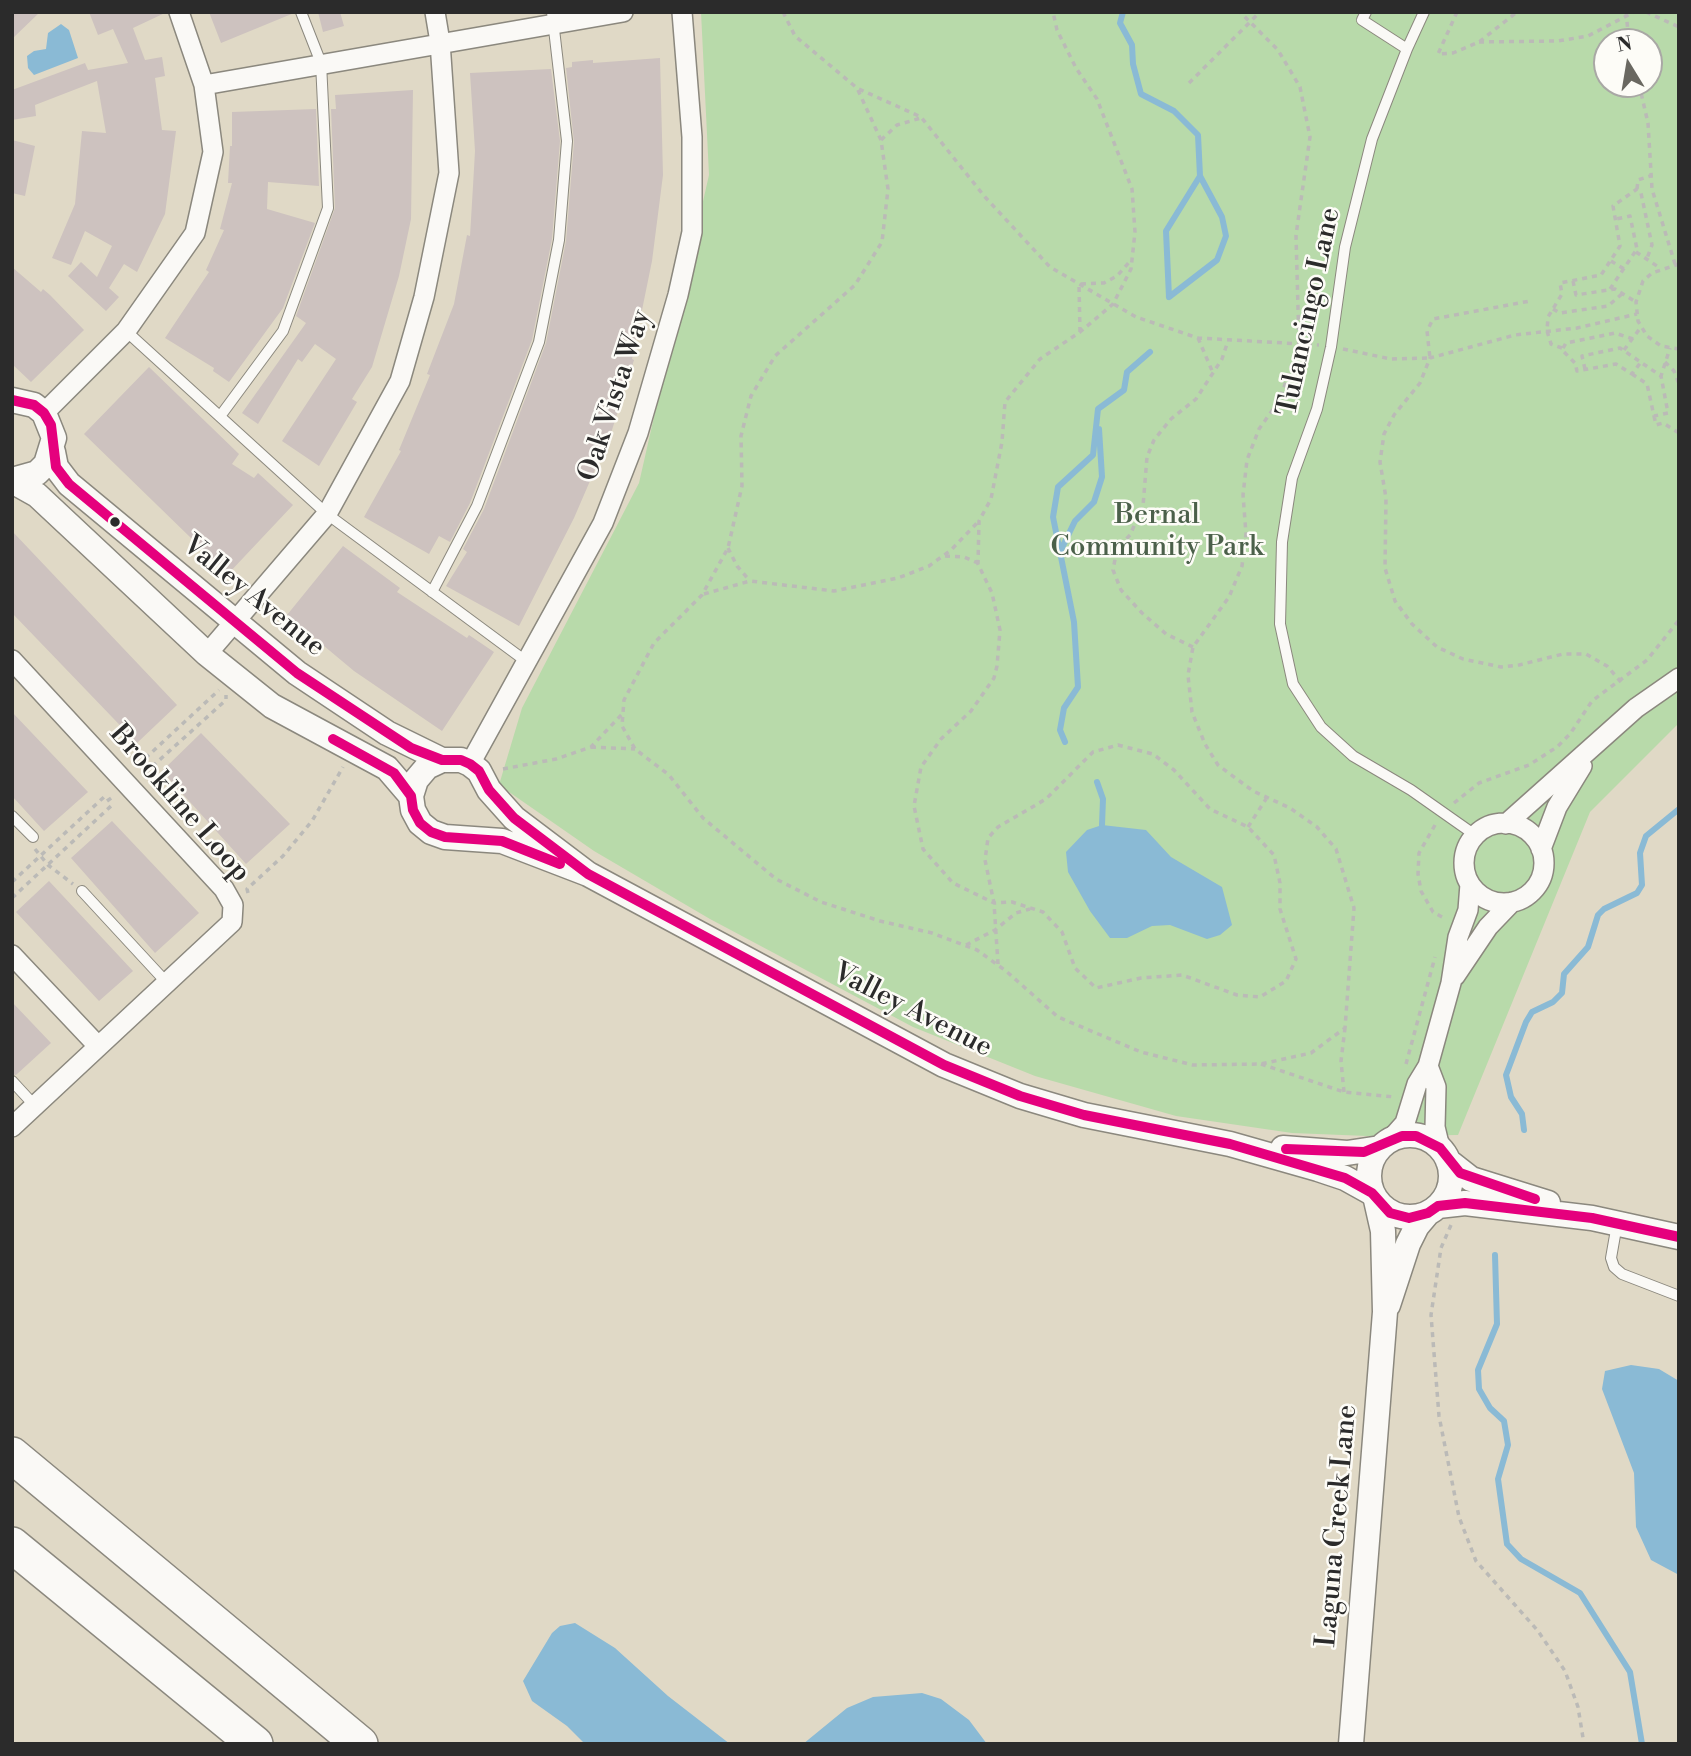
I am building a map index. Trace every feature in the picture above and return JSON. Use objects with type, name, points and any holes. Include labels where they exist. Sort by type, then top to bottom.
[{"type":"highway","points":[[12,1455],[360,1744]]},
{"type":"highway","points":[[12,1545],[255,1744]]},
{"type":"street","points":[[12,400],[34,405],[44,413],[127,331],[195,233],[213,152],[204,85],[179,12]]},
{"type":"street","points":[[208,654],[327,514],[401,381],[424,297],[449,173],[440,42],[435,12]]},
{"type":"street","points":[[204,85],[440,42],[553,18],[622,12]]},
{"type":"street","name":"Oak Vista Way","points":[[470,764],[603,523],[638,433],[678,295],[692,232],[692,137],[682,12]]},
{"type":"street","name":"Valley Avenue","points":[[44,413],[51,425],[56,467],[69,484],[297,673],[411,748],[442,760],[461,760],[470,764],[485,779],[495,779],[514,818],[588,874]]},
{"type":"street","points":[[12,481],[37,473],[53,452]]},
{"type":"street","name":"Valley Avenue","points":[[12,481],[37,495],[208,654],[272,706],[394,773],[411,796],[413,810],[420,823],[431,832],[444,837],[502,841],[588,874],[944,1065],[1020,1096],[1084,1115],[1230,1144],[1345,1178],[1374,1197]]},
{"type":"street","name":"Brookline Loop","points":[[12,660],[224,889],[233,905],[232,922],[12,1127]]},
{"type":"street","points":[[1506,824],[1636,708],[1679,678]]},
{"type":"street","points":[[1451,983],[1488,927],[1513,902],[1523,898],[1540,881],[1543,871],[1541,849],[1557,807],[1596,745]]},
{"type":"street","points":[[411,796],[416,780],[427,767],[442,760]]},
{"type":"street","points":[[459,836],[473,831],[484,820],[495,779]]},
{"type":"street","points":[[1541,849],[1526,829],[1506,824],[1484,828],[1475,835],[1464,858],[1470,884],[1468,910],[1458,937],[1451,983],[1428,1066],[1418,1084],[1405,1123],[1385,1144],[1369,1169],[1374,1197],[1391,1213],[1409,1218],[1440,1212],[1465,1203],[1591,1218],[1679,1237]]},
{"type":"street","points":[[1470,884],[1486,898],[1513,902]]},
{"type":"street","points":[[12,955],[98,1046]]},
{"type":"street","points":[[1428,1066],[1436,1087],[1435,1127],[1451,1177],[1440,1212]]},
{"type":"street","points":[[1385,1144],[1402,1136],[1416,1136],[1444,1155],[1471,1179],[1591,1218]]},
{"type":"street","name":"Valley Avenue","points":[[1230,1144],[1347,1153],[1385,1144]]},
{"type":"street","name":"Laguna Creek Lane","points":[[1351,1744],[1385,1312],[1383,1231],[1374,1197]]},
{"type":"street","name":"Laguna Creek Lane","points":[[1385,1312],[1408,1244],[1417,1226],[1440,1212]]},
{"type":"lane","points":[[221,415],[283,331],[328,208],[321,63],[301,12]]},
{"type":"lane","points":[[1366,12],[1362,20],[1407,49]]},
{"type":"lane","name":"Tulancingo Lane","points":[[1424,12],[1372,139],[1345,247],[1331,347],[1318,409],[1292,478],[1282,542],[1280,624],[1293,684],[1321,727],[1353,757],[1445,812],[1475,835]]},
{"type":"lane","points":[[432,592],[477,506],[539,342],[559,240],[568,141],[553,18]]},
{"type":"lane","points":[[127,331],[327,514],[527,662]]},
{"type":"lane","points":[[12,816],[33,837]]},
{"type":"lane","points":[[82,891],[167,983]]},
{"type":"lane","points":[[12,1082],[36,1106]]},
{"type":"lane","points":[[1617,1223],[1611,1258],[1615,1268],[1679,1296]]},
{"type":"path","points":[[783,12],[795,36],[857,88],[921,117],[985,197],[1050,267],[1136,317],[1198,338],[1320,345]]},
{"type":"path","points":[[702,595],[750,581],[834,591],[898,578],[929,566],[979,521],[991,499],[1002,442],[1005,402],[1040,359],[1080,332],[1113,304],[1131,269],[1135,232],[1132,189],[1097,99],[1076,68],[1057,30],[1053,12]]},
{"type":"path","points":[[1240,12],[1278,50],[1300,87],[1310,137],[1296,235],[1299,345],[1279,401],[1259,429],[1247,460],[1243,495],[1246,534],[1242,566],[1229,597],[1193,647],[1188,675],[1189,688],[1192,712],[1205,744],[1218,765],[1266,799],[1290,808],[1317,827],[1336,849],[1354,908],[1341,1061],[1344,1092]]},
{"type":"path","points":[[1189,83],[1260,12]]},
{"type":"path","points":[[1457,12],[1438,54],[1453,54],[1479,42],[1517,12]]},
{"type":"path","points":[[1626,12],[1627,28]]},
{"type":"path","points":[[1479,42],[1558,41],[1588,36],[1626,19],[1634,12]]},
{"type":"path","points":[[1646,12],[1679,27]]},
{"type":"path","points":[[857,88],[881,141],[888,189],[882,242],[855,285],[775,356],[751,396],[741,436],[742,486],[727,548],[702,595],[654,643],[624,700],[622,726],[635,749],[670,775],[702,818],[776,879],[821,902],[965,945],[998,964],[1058,1017],[1141,1052],[1193,1065],[1261,1064],[1311,1053],[1345,1028]]},
{"type":"path","points":[[1642,98],[1648,124],[1654,201],[1677,264],[1660,268],[1643,281],[1636,302],[1637,314],[1641,327],[1653,341],[1679,349]]},
{"type":"path","points":[[881,141],[897,125],[921,117]]},
{"type":"path","points":[[1650,176],[1640,177],[1637,189],[1613,206],[1620,246],[1601,275],[1560,283],[1562,293],[1548,317],[1547,331],[1549,341],[1562,348],[1564,355],[1575,363],[1577,371],[1616,364],[1647,384],[1656,425],[1663,424],[1679,433]]},
{"type":"path","points":[[1637,189],[1641,193],[1652,245],[1646,261]]},
{"type":"path","points":[[1615,219],[1630,216],[1636,252],[1660,268]]},
{"type":"path","points":[[1610,289],[1636,252]]},
{"type":"path","points":[[1079,284],[1104,283],[1117,276],[1132,259]]},
{"type":"path","points":[[1611,261],[1624,269]]},
{"type":"path","points":[[1573,281],[1576,295],[1610,289],[1623,293],[1636,302]]},
{"type":"path","points":[[1079,284],[1080,332]]},
{"type":"path","points":[[1553,309],[1560,313],[1608,306],[1623,293]]},
{"type":"path","points":[[1530,301],[1433,319],[1427,331],[1430,358],[1420,383],[1394,415],[1384,434],[1380,462],[1386,498],[1385,568],[1395,601],[1412,624],[1437,647],[1463,659],[1501,667],[1520,666],[1563,654],[1586,654],[1607,666],[1621,682]]},
{"type":"path","points":[[1341,349],[1391,359],[1430,358],[1507,336],[1577,328],[1637,314]]},
{"type":"path","points":[[1624,350],[1641,327]]},
{"type":"path","points":[[1562,348],[1566,343],[1589,341],[1615,333],[1633,339]]},
{"type":"path","points":[[1198,338],[1213,373]]},
{"type":"path","points":[[1193,647],[1166,634],[1142,613],[1121,590],[1113,570],[1117,549],[1130,535],[1143,506],[1147,457],[1154,440],[1171,419],[1196,399],[1213,373],[1228,341]]},
{"type":"path","points":[[1585,370],[1583,356],[1620,348],[1661,376]]},
{"type":"path","points":[[1654,416],[1668,413],[1661,376],[1670,348]]},
{"type":"path","points":[[1632,374],[1641,362]]},
{"type":"path","points":[[1665,362],[1674,371],[1679,384]]},
{"type":"path","points":[[979,521],[978,564],[992,593],[1000,630],[994,678],[971,711],[941,739],[921,767],[914,806],[923,849],[953,883],[994,903],[1012,902],[1043,912],[1062,932],[1075,968],[1096,988],[1141,978],[1182,975],[1237,995],[1260,997],[1286,981],[1296,959],[1280,909],[1280,883],[1274,855],[1248,827],[1210,809],[1174,770],[1153,754],[1118,746],[1093,752],[1046,799],[998,827],[988,838],[985,860],[994,903],[998,964]]},
{"type":"path","points":[[727,548],[750,581]]},
{"type":"path","points":[[943,556],[964,557],[978,564]]},
{"type":"path","points":[[1447,919],[1433,912],[1421,891],[1418,874],[1419,853],[1426,838],[1445,812],[1479,783],[1543,758],[1570,734],[1592,701],[1647,660],[1679,620]]},
{"type":"path","points":[[138,765],[220,689]]},
{"type":"path","points":[[145,773],[226,700],[226,693]]},
{"type":"path","points":[[591,747],[624,712]]},
{"type":"path","points":[[495,779],[591,747],[635,749]]},
{"type":"path","points":[[250,903],[247,889],[283,856],[312,821],[353,750]]},
{"type":"path","points":[[12,882],[104,797]]},
{"type":"path","points":[[1248,827],[1266,799]]},
{"type":"path","points":[[12,898],[111,806]]},
{"type":"path","points":[[33,837],[34,849],[48,865],[82,891]]},
{"type":"path","points":[[965,945],[995,930],[1010,916],[1032,908]]},
{"type":"path","points":[[1404,1072],[1438,946]]},
{"type":"path","points":[[1261,1064],[1344,1092],[1397,1097]]},
{"type":"path","points":[[1395,1104],[1400,1085]]},
{"type":"path","points":[[1440,1212],[1441,1248],[1431,1315],[1439,1416],[1459,1517],[1476,1561],[1538,1631],[1564,1671],[1578,1707],[1584,1744]]},
{"type":"green space","name":"Bernal Community Park","points":[[701,12],[1679,12],[1679,723],[1590,812],[1458,1135],[1292,1133],[1176,1116],[1035,1076],[913,1027],[710,919],[594,851],[499,785],[522,708],[639,483],[709,175]]},
{"type":"water","points":[[61,24],[69,30],[78,58],[34,75],[28,68],[27,56],[34,51],[46,49],[48,33]]},
{"type":"water","points":[[1102,825],[1146,830],[1171,857],[1222,887],[1232,925],[1220,935],[1207,939],[1170,925],[1152,926],[1127,938],[1110,938],[1090,911],[1068,872],[1066,852],[1087,830]]},
{"type":"water","points":[[1631,1365],[1659,1369],[1679,1381],[1679,1575],[1651,1560],[1636,1527],[1634,1473],[1602,1389],[1605,1371]]},
{"type":"water","points":[[575,1623],[615,1648],[668,1696],[730,1744],[585,1744],[567,1726],[532,1701],[523,1681],[552,1633],[560,1626]]},
{"type":"water","points":[[922,1693],[941,1699],[969,1720],[987,1744],[803,1744],[847,1708],[873,1697]]},
{"type":"building","points":[[12,12],[40,12],[12,39]]},
{"type":"building","points":[[89,12],[167,12],[133,28],[145,60],[162,57],[165,76],[155,78],[162,130],[176,131],[165,214],[137,272],[124,264],[109,288],[119,297],[106,311],[68,276],[81,262],[97,277],[112,246],[85,231],[71,265],[52,258],[75,204],[82,131],[106,133],[97,81],[35,105],[36,116],[12,120],[12,90],[85,63],[88,70],[128,63],[113,29],[98,35]]},
{"type":"building","points":[[209,12],[294,12],[294,13],[221,43]]},
{"type":"building","points":[[318,12],[340,12],[344,26],[323,32]]},
{"type":"building","points":[[660,58],[663,175],[652,261],[632,359],[634,360],[612,430],[574,518],[519,626],[446,586],[467,552],[463,549],[484,509],[546,343],[566,241],[574,142],[566,68],[572,67],[572,62]]},
{"type":"building","points":[[551,69],[560,141],[552,239],[532,340],[470,503],[450,542],[439,536],[429,554],[364,517],[401,451],[399,450],[430,375],[427,374],[454,304],[467,235],[470,236],[475,151],[470,73]]},
{"type":"building","points":[[413,90],[411,219],[399,276],[372,367],[352,399],[357,402],[319,466],[282,441],[336,359],[315,344],[302,362],[298,359],[258,424],[242,413],[306,323],[296,316],[335,208],[331,109],[336,109],[335,95]]},
{"type":"building","points":[[316,109],[319,186],[268,182],[267,209],[315,223],[283,308],[229,382],[213,371],[214,368],[165,338],[209,272],[206,270],[224,230],[220,229],[232,183],[228,183],[232,112]]},
{"type":"building","points":[[12,140],[35,146],[25,196],[12,193]]},
{"type":"building","points":[[12,267],[41,292],[43,289],[50,295],[84,330],[31,382],[12,364]]},
{"type":"building","points":[[149,367],[239,454],[232,464],[254,478],[258,473],[293,505],[228,574],[84,434]]},
{"type":"building","points":[[12,531],[177,705],[137,743],[12,613]]},
{"type":"building","points":[[343,546],[400,588],[397,592],[467,638],[469,635],[494,652],[442,731],[354,671],[287,615]]},
{"type":"building","points":[[12,712],[88,792],[44,831],[12,796]]},
{"type":"building","points":[[201,733],[290,824],[246,864],[162,771]]},
{"type":"building","points":[[112,821],[199,913],[155,953],[71,858]]},
{"type":"building","points":[[49,881],[133,971],[99,1001],[16,912]]},
{"type":"building","points":[[12,1002],[51,1043],[16,1075],[12,1074]]},
{"type":"waterway","points":[[1123,12],[1120,23],[1132,45],[1133,64],[1141,94],[1174,111],[1198,135],[1200,176],[1166,231],[1169,297]]},
{"type":"waterway","points":[[1169,297],[1217,260],[1226,236],[1222,217],[1200,176]]},
{"type":"waterway","points":[[1065,742],[1060,730],[1064,708],[1078,687],[1074,622],[1053,517],[1058,487],[1093,455],[1098,409],[1124,390],[1127,372],[1150,352]]},
{"type":"waterway","points":[[1060,552],[1075,521],[1094,502],[1102,477],[1099,429]]},
{"type":"waterway","points":[[1097,782],[1103,799],[1102,825]]},
{"type":"waterway","points":[[1524,1130],[1522,1114],[1511,1097],[1506,1075],[1526,1022],[1532,1012],[1553,1002],[1562,993],[1564,974],[1588,947],[1598,915],[1604,909],[1637,893],[1642,885],[1640,853],[1646,836],[1679,809]]},
{"type":"waterway","points":[[1495,1255],[1497,1324],[1478,1370],[1479,1389],[1490,1408],[1504,1421],[1508,1445],[1498,1479],[1507,1544],[1521,1559],[1580,1593],[1630,1672],[1642,1744]]},
{"type":"transit line","points":[[12,400],[34,405],[44,413],[51,425],[56,467],[69,484],[297,673],[411,748],[442,760],[461,760],[470,764],[479,771],[489,790],[514,818],[588,874],[944,1065],[1020,1096],[1084,1115],[1230,1144],[1345,1178],[1372,1193],[1390,1213],[1409,1218],[1428,1213],[1438,1206],[1465,1203],[1592,1218],[1679,1237]]},
{"type":"transit line","points":[[333,739],[394,773],[411,796],[413,810],[420,823],[431,832],[445,837],[502,841],[560,864]]},
{"type":"transit line","points":[[1286,1149],[1364,1152],[1402,1136],[1416,1136],[1440,1148],[1460,1173],[1535,1199]]}]
